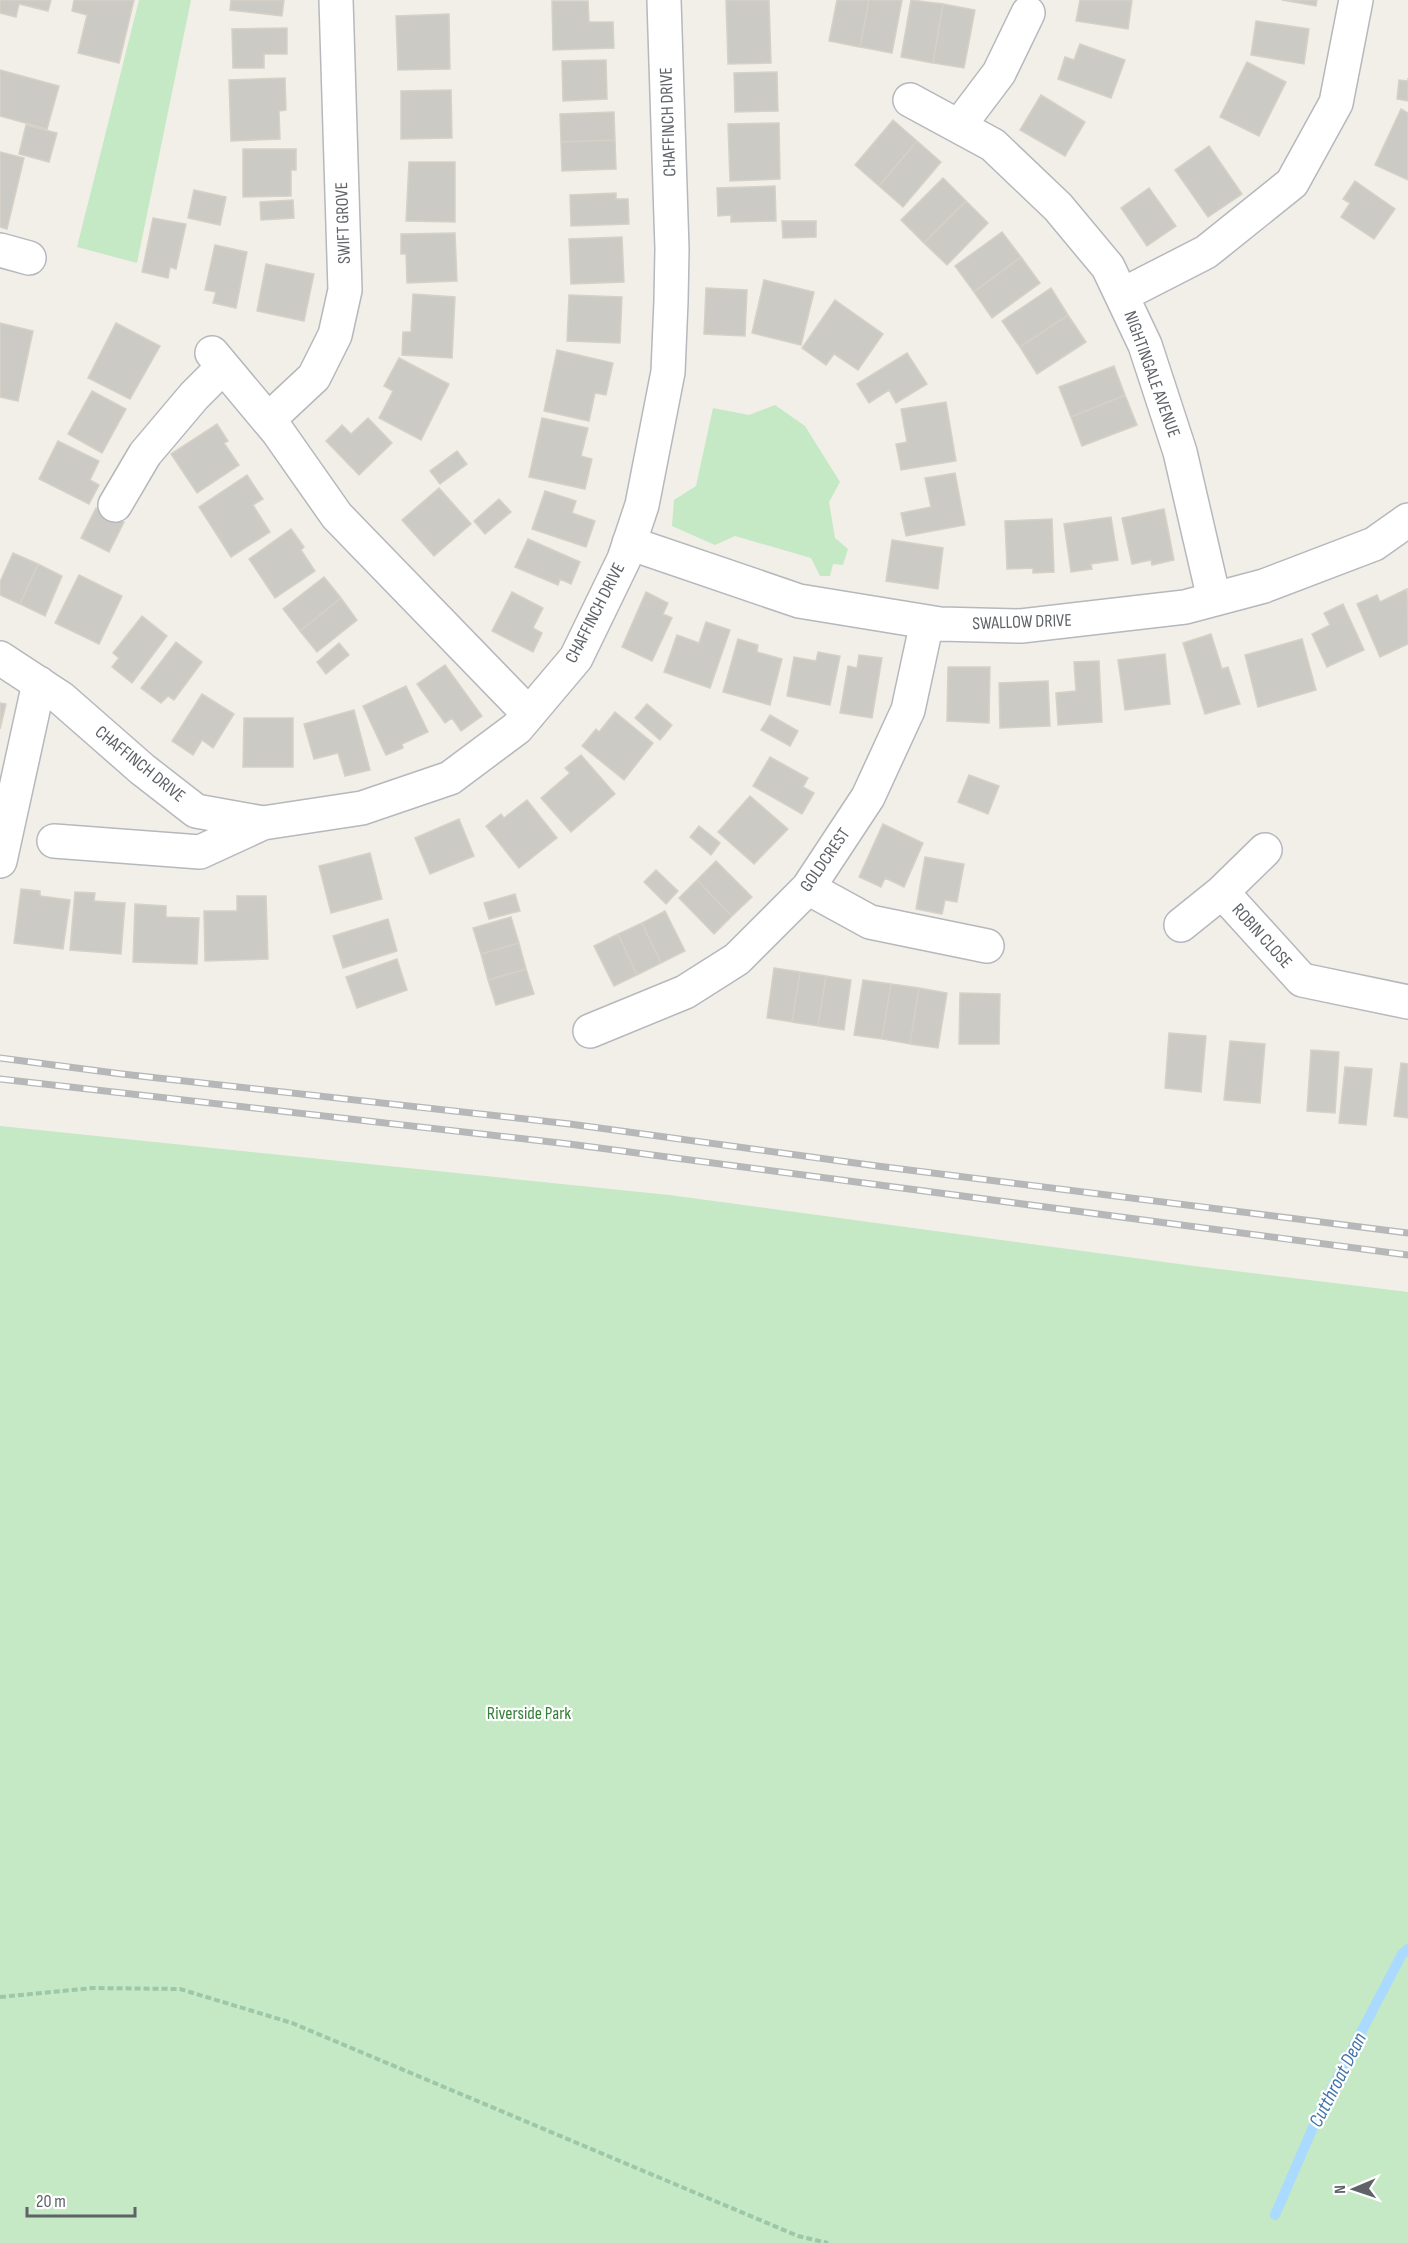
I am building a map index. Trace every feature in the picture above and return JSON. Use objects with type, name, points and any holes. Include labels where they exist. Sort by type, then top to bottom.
[{"type":"street","name":"SWIFT GROVE","points":[[268,420],[314,377],[335,335],[345,290],[336,0]]},
{"type":"street","name":"CHAFFINCH DRIVE","points":[[0,658],[61,698],[142,769],[196,811],[263,823],[362,808],[450,778],[518,728],[576,658],[629,543],[642,505],[668,372],[672,249],[664,0]]},
{"type":"street","points":[[1122,295],[1206,252],[1292,183],[1335,103],[1356,0]]},
{"type":"street","points":[[959,126],[999,74],[1028,13]]},
{"type":"street","name":"NIGHTINGALE AVENUE","points":[[910,100],[993,145],[1058,207],[1108,267],[1145,345],[1180,452],[1214,599]]},
{"type":"street","points":[[115,506],[145,454],[194,396],[217,360],[268,420],[337,516],[529,714]]},
{"type":"street","name":"SWALLOW DRIVE","points":[[629,543],[799,601],[927,622],[1022,626],[1185,607],[1264,586],[1374,544],[1408,520]]},
{"type":"street","name":"GOLDCREST","points":[[590,1031],[685,992],[737,959],[808,888],[868,797],[908,710],[927,622]]},
{"type":"street","points":[[0,861],[39,683]]},
{"type":"street","points":[[54,841],[200,852],[263,823]]},
{"type":"street","points":[[1180,925],[1222,892],[1265,850]]},
{"type":"street","points":[[808,888],[870,922],[987,946]]},
{"type":"street","name":"ROBIN CLOSE","points":[[1222,892],[1302,980],[1408,1002]]},
{"type":"path","points":[[0,1997],[93,1988],[180,1989],[191,1992],[292,2023],[787,2231],[828,2243]]},
{"type":"green space","points":[[139,0],[191,0],[137,263],[77,247]]},
{"type":"green space","points":[[775,405],[805,426],[840,482],[829,502],[835,538],[848,549],[843,565],[833,564],[830,576],[820,576],[811,558],[735,536],[715,545],[672,526],[674,500],[696,486],[713,408],[749,415]]},
{"type":"green space","name":"Riverside Park","points":[[0,1126],[669,1195],[1194,1266],[1408,1292],[1408,2243],[0,2243]]},
{"type":"building","points":[[0,0],[51,0],[48,11],[19,4],[16,17],[0,13]]},
{"type":"building","points":[[74,0],[134,0],[119,63],[78,53],[87,15],[72,11]]},
{"type":"building","points":[[231,0],[284,0],[282,16],[230,10]]},
{"type":"building","points":[[726,0],[769,0],[771,63],[728,64]]},
{"type":"building","points":[[837,0],[869,0],[860,47],[829,41]]},
{"type":"building","points":[[869,0],[902,0],[892,53],[860,47]]},
{"type":"building","points":[[911,0],[943,4],[933,63],[901,57]]},
{"type":"building","points":[[1080,0],[1132,0],[1128,29],[1076,21]]},
{"type":"building","points":[[1282,0],[1317,0],[1316,6]]},
{"type":"building","points":[[552,1],[588,1],[589,22],[613,22],[614,48],[553,50]]},
{"type":"building","points":[[943,4],[975,10],[964,68],[933,63]]},
{"type":"building","points":[[449,14],[450,69],[398,70],[396,16]]},
{"type":"building","points":[[1256,21],[1309,29],[1304,64],[1251,55]]},
{"type":"building","points":[[287,28],[287,54],[264,54],[264,68],[233,68],[232,29]]},
{"type":"building","points":[[1080,44],[1125,60],[1111,98],[1058,79],[1065,57],[1074,60]]},
{"type":"building","points":[[606,60],[607,99],[563,101],[562,61]]},
{"type":"building","points":[[1247,62],[1286,82],[1259,136],[1220,117]]},
{"type":"building","points":[[0,70],[59,86],[47,129],[0,116]]},
{"type":"building","points":[[777,72],[778,111],[735,112],[734,73]]},
{"type":"building","points":[[285,78],[286,110],[279,111],[280,139],[231,141],[229,80]]},
{"type":"building","points":[[1399,80],[1408,81],[1408,101],[1397,99]]},
{"type":"building","points":[[451,90],[452,138],[401,139],[401,91]]},
{"type":"building","points":[[1041,95],[1085,122],[1065,156],[1020,130]]},
{"type":"building","points":[[1401,109],[1408,113],[1408,180],[1375,165]]},
{"type":"building","points":[[614,112],[615,140],[561,142],[560,114]]},
{"type":"building","points":[[893,120],[917,141],[879,186],[855,165]]},
{"type":"building","points":[[779,123],[780,179],[730,181],[728,124]]},
{"type":"building","points":[[26,125],[57,133],[49,162],[19,154]]},
{"type":"building","points":[[615,140],[616,169],[562,171],[561,142]]},
{"type":"building","points":[[917,141],[941,162],[903,207],[879,186]]},
{"type":"building","points":[[1209,146],[1242,194],[1208,217],[1175,170]]},
{"type":"building","points":[[243,149],[296,149],[296,170],[291,170],[291,196],[243,197]]},
{"type":"building","points":[[0,152],[24,158],[7,229],[0,227]]},
{"type":"building","points":[[409,162],[455,162],[455,222],[406,221]]},
{"type":"building","points":[[943,178],[966,201],[924,243],[901,220]]},
{"type":"building","points":[[1355,181],[1395,209],[1374,239],[1341,217],[1350,203],[1343,199]]},
{"type":"building","points":[[775,186],[776,221],[731,222],[731,215],[718,216],[717,188]]},
{"type":"building","points":[[1149,188],[1176,226],[1147,246],[1121,208]]},
{"type":"building","points":[[194,190],[226,197],[220,225],[188,218]]},
{"type":"building","points":[[616,193],[616,199],[628,199],[629,224],[571,226],[570,195]]},
{"type":"building","points":[[293,200],[294,218],[261,220],[260,202]]},
{"type":"building","points":[[966,201],[988,223],[947,265],[924,243]]},
{"type":"building","points":[[153,218],[186,224],[176,269],[170,267],[168,278],[142,272]]},
{"type":"building","points":[[782,221],[816,221],[816,237],[783,238]]},
{"type":"building","points":[[1002,232],[1021,257],[974,292],[955,266]]},
{"type":"building","points":[[455,233],[457,281],[407,283],[406,254],[401,254],[401,234]]},
{"type":"building","points":[[622,237],[624,282],[571,284],[569,239]]},
{"type":"building","points":[[215,245],[247,252],[236,308],[213,303],[216,292],[205,290]]},
{"type":"building","points":[[1021,257],[1040,283],[992,318],[974,292]]},
{"type":"building","points":[[266,264],[314,274],[304,321],[257,311]]},
{"type":"building","points":[[764,280],[814,292],[801,345],[752,333]]},
{"type":"building","points":[[706,288],[747,290],[745,336],[704,334]]},
{"type":"building","points":[[1051,288],[1068,315],[1020,347],[1002,321]]},
{"type":"building","points":[[413,294],[455,297],[452,358],[402,355],[403,332],[411,332]]},
{"type":"building","points":[[569,295],[622,297],[620,343],[567,341]]},
{"type":"building","points":[[835,300],[883,334],[858,370],[834,354],[826,365],[802,348]]},
{"type":"building","points":[[1068,315],[1086,342],[1037,374],[1020,347]]},
{"type":"building","points":[[0,323],[33,331],[18,401],[0,397]]},
{"type":"building","points":[[116,323],[160,346],[130,399],[88,378]]},
{"type":"building","points":[[557,350],[613,363],[606,395],[595,393],[589,421],[544,411]]},
{"type":"building","points":[[907,353],[927,384],[896,403],[889,390],[869,403],[857,384]]},
{"type":"building","points":[[399,358],[449,384],[421,440],[379,418],[393,391],[384,386]]},
{"type":"building","points":[[1114,366],[1125,395],[1071,417],[1059,387]]},
{"type":"building","points":[[92,391],[126,409],[102,453],[68,434]]},
{"type":"building","points":[[1125,395],[1137,425],[1082,446],[1071,417]]},
{"type":"building","points":[[946,402],[956,461],[901,470],[896,444],[907,442],[901,409]]},
{"type":"building","points":[[368,418],[392,443],[359,475],[326,441],[342,425],[351,434]]},
{"type":"building","points":[[542,418],[588,428],[581,456],[592,459],[585,489],[529,477]]},
{"type":"building","points":[[217,424],[228,441],[224,443],[239,465],[197,493],[171,454]]},
{"type":"building","points":[[58,441],[99,461],[90,480],[99,485],[89,504],[39,479]]},
{"type":"building","points":[[457,451],[467,464],[440,484],[430,471]]},
{"type":"building","points":[[955,473],[965,525],[906,536],[901,513],[931,507],[925,478]]},
{"type":"building","points":[[247,475],[263,499],[253,505],[270,532],[231,557],[199,507]]},
{"type":"building","points":[[439,488],[471,524],[434,556],[402,520]]},
{"type":"building","points":[[545,491],[576,501],[572,513],[595,521],[586,547],[532,529]]},
{"type":"building","points":[[499,499],[511,512],[485,534],[474,521]]},
{"type":"building","points":[[96,508],[124,522],[109,552],[81,538]]},
{"type":"building","points":[[1164,509],[1174,560],[1152,565],[1151,560],[1132,564],[1122,518]]},
{"type":"building","points":[[1111,517],[1118,560],[1091,564],[1092,569],[1071,572],[1064,524]]},
{"type":"building","points":[[1052,519],[1054,572],[1033,573],[1033,568],[1007,569],[1005,521]]},
{"type":"building","points":[[291,529],[304,547],[301,550],[315,571],[275,598],[249,559]]},
{"type":"building","points":[[528,539],[580,562],[571,584],[560,579],[558,585],[515,567]]},
{"type":"building","points":[[892,540],[943,548],[938,589],[886,581]]},
{"type":"building","points":[[13,553],[38,564],[20,604],[0,595],[0,582]]},
{"type":"building","points":[[38,564],[62,576],[45,616],[20,604]]},
{"type":"building","points":[[79,575],[122,596],[99,644],[55,623]]},
{"type":"building","points":[[324,577],[341,598],[300,631],[283,609]]},
{"type":"building","points":[[1407,589],[1408,644],[1380,657],[1357,604],[1377,595],[1380,602]]},
{"type":"building","points":[[512,592],[543,608],[533,628],[542,633],[533,652],[492,631]]},
{"type":"building","points":[[646,592],[668,603],[663,614],[672,618],[652,661],[622,647]]},
{"type":"building","points":[[341,598],[357,620],[317,652],[300,631]]},
{"type":"building","points":[[1343,604],[1364,650],[1327,667],[1312,634],[1330,625],[1324,613]]},
{"type":"building","points":[[142,616],[167,636],[132,683],[112,667],[119,658],[113,653]]},
{"type":"building","points":[[706,622],[730,630],[710,688],[664,672],[677,635],[699,643]]},
{"type":"building","points":[[1211,634],[1222,669],[1228,667],[1240,704],[1205,714],[1183,643]]},
{"type":"building","points":[[738,639],[758,645],[757,652],[782,659],[770,705],[723,692]]},
{"type":"building","points":[[1302,639],[1316,690],[1258,707],[1245,655]]},
{"type":"building","points":[[176,642],[202,662],[174,700],[168,696],[161,703],[141,688]]},
{"type":"building","points":[[339,643],[349,655],[326,674],[317,662]]},
{"type":"building","points":[[818,652],[840,656],[830,705],[787,696],[794,657],[816,661]]},
{"type":"building","points":[[1165,654],[1170,704],[1125,710],[1118,660]]},
{"type":"building","points":[[859,655],[882,658],[872,718],[840,713],[848,666],[857,668]]},
{"type":"building","points":[[1099,661],[1102,722],[1058,725],[1056,693],[1076,691],[1074,662]]},
{"type":"building","points":[[445,665],[482,716],[461,731],[452,718],[445,723],[417,684]]},
{"type":"building","points":[[948,667],[990,667],[989,723],[947,721]]},
{"type":"building","points":[[1048,681],[1050,726],[1000,728],[999,683]]},
{"type":"building","points":[[406,686],[428,732],[402,744],[403,748],[386,755],[363,706]]},
{"type":"building","points":[[202,694],[234,714],[213,748],[202,740],[193,755],[172,741]]},
{"type":"building","points":[[0,703],[6,704],[0,729]]},
{"type":"building","points":[[647,704],[672,725],[660,740],[635,718]]},
{"type":"building","points":[[354,710],[370,770],[345,776],[338,753],[314,759],[304,724]]},
{"type":"building","points":[[615,712],[653,743],[624,780],[582,746],[596,729],[599,732]]},
{"type":"building","points":[[770,715],[798,731],[790,746],[761,730]]},
{"type":"building","points":[[244,718],[293,718],[293,767],[243,767]]},
{"type":"building","points":[[581,755],[615,794],[571,832],[541,798],[570,773],[565,768]]},
{"type":"building","points":[[770,757],[808,778],[803,787],[814,793],[802,814],[753,786]]},
{"type":"building","points":[[969,775],[999,786],[988,814],[958,802]]},
{"type":"building","points":[[750,796],[788,829],[754,864],[718,832]]},
{"type":"building","points":[[527,800],[557,838],[519,868],[486,826],[501,814],[504,818]]},
{"type":"building","points":[[459,819],[474,856],[430,874],[415,838]]},
{"type":"building","points":[[883,824],[923,843],[904,887],[885,878],[881,887],[859,877]]},
{"type":"building","points":[[699,826],[720,843],[711,855],[690,837]]},
{"type":"building","points":[[370,853],[382,899],[331,913],[319,866]]},
{"type":"building","points":[[925,857],[964,864],[957,902],[945,900],[942,914],[916,909]]},
{"type":"building","points":[[716,861],[752,897],[732,916],[697,880]]},
{"type":"building","points":[[656,870],[678,891],[666,904],[644,882]]},
{"type":"building","points":[[697,880],[732,916],[714,934],[679,898]]},
{"type":"building","points":[[21,889],[40,891],[40,896],[70,900],[63,949],[14,943]]},
{"type":"building","points":[[75,892],[95,893],[94,901],[125,903],[121,954],[70,950]]},
{"type":"building","points":[[515,894],[520,911],[489,919],[484,903]]},
{"type":"building","points":[[237,896],[266,896],[268,959],[205,961],[204,911],[237,911]]},
{"type":"building","points":[[135,904],[166,906],[166,917],[199,918],[197,964],[133,962]]},
{"type":"building","points":[[665,911],[685,951],[661,963],[642,923]]},
{"type":"building","points":[[511,917],[519,943],[481,954],[473,928]]},
{"type":"building","points":[[388,919],[397,951],[343,968],[333,936]]},
{"type":"building","points":[[642,923],[661,963],[637,975],[618,934]]},
{"type":"building","points":[[618,934],[637,975],[614,986],[594,946]]},
{"type":"building","points":[[519,943],[526,969],[488,980],[481,954]]},
{"type":"building","points":[[397,959],[407,990],[357,1008],[346,977]]},
{"type":"building","points":[[774,968],[800,972],[792,1022],[767,1018]]},
{"type":"building","points":[[526,969],[534,994],[496,1005],[488,980]]},
{"type":"building","points":[[800,972],[826,976],[818,1026],[792,1022]]},
{"type":"building","points":[[826,976],[851,980],[844,1030],[818,1026]]},
{"type":"building","points":[[863,980],[891,984],[882,1039],[854,1035]]},
{"type":"building","points":[[891,984],[919,988],[910,1044],[882,1039]]},
{"type":"building","points":[[919,988],[947,993],[938,1048],[910,1044]]},
{"type":"building","points":[[960,993],[1000,994],[999,1044],[959,1044]]},
{"type":"building","points":[[1169,1033],[1206,1036],[1201,1092],[1165,1088]]},
{"type":"building","points":[[1230,1041],[1265,1044],[1260,1103],[1224,1100]]},
{"type":"building","points":[[1311,1050],[1339,1052],[1335,1113],[1307,1111]]},
{"type":"building","points":[[1401,1063],[1408,1064],[1408,1118],[1394,1116]]},
{"type":"building","points":[[1345,1067],[1372,1069],[1366,1125],[1339,1123]]},
{"type":"waterway","name":"Cutthroat Dean","points":[[1275,2215],[1321,2109],[1402,1954],[1408,1949]]},
{"type":"railway","points":[[0,1058],[122,1074],[570,1124],[877,1166],[1408,1233]]},
{"type":"railway","points":[[0,1079],[569,1144],[1408,1255]]}]
